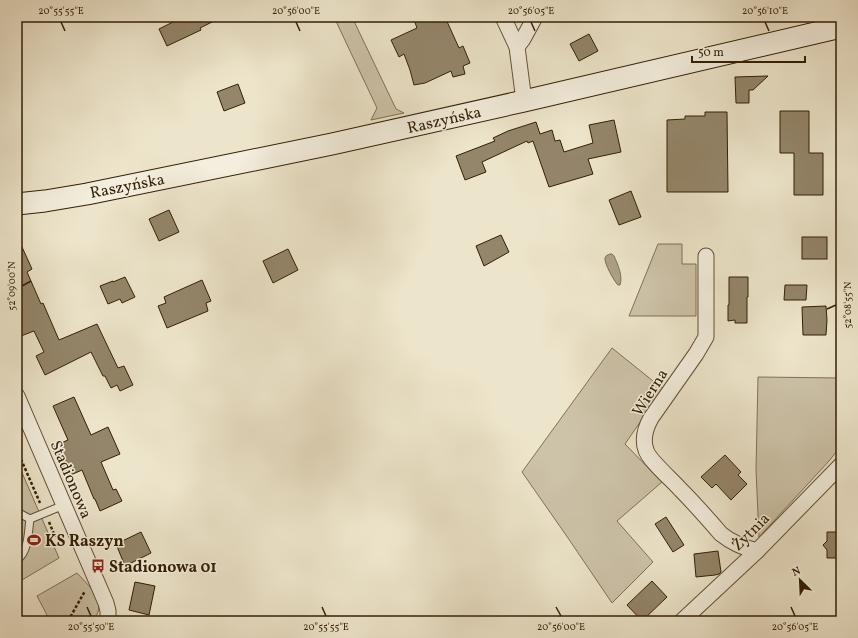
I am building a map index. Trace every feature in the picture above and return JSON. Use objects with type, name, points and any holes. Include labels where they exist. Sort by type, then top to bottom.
[{"type":"street","points":[[503,17],[517,47],[524,101]]},
{"type":"street","points":[[517,47],[535,17]]},
{"type":"street","name":"Raszyńska","points":[[17,204],[45,201],[336,144],[841,27]]},
{"type":"street","name":"Raszyńska","points":[[17,211],[45,201]]},
{"type":"street","name":"Wierna","points":[[706,256],[706,337],[696,354],[651,418],[646,427],[644,444],[646,452],[653,461],[728,540],[756,551]]},
{"type":"street","name":"Stadionowa","points":[[17,396],[107,606],[108,621]]},
{"type":"street","name":"Żytnia","points":[[682,621],[756,551],[841,464]]},
{"type":"lane","points":[[30,519],[64,505]]},
{"type":"lane","points":[[17,512],[30,519]]},
{"type":"lane","points":[[17,560],[21,557],[27,543],[30,519]]},
{"type":"path","points":[[68,621],[88,586],[96,580]]},
{"type":"shaded area","points":[[334,17],[352,17],[396,109],[404,113],[371,120],[377,108]]},
{"type":"shaded area","points":[[658,244],[682,244],[682,264],[696,264],[696,316],[629,316]]},
{"type":"shaded area","points":[[610,254],[614,256],[618,267],[621,278],[620,285],[618,285],[614,280],[606,264],[605,258]]},
{"type":"shaded area","points":[[612,348],[663,389],[625,444],[662,482],[617,521],[653,562],[612,603],[522,472]]},
{"type":"shaded area","points":[[758,377],[841,378],[841,446],[759,537],[756,470]]},
{"type":"shaded area","name":"KS Raszyn","points":[[17,461],[59,558],[17,583]]},
{"type":"shaded area","points":[[77,573],[92,590],[98,601],[98,612],[94,621],[44,621],[47,615],[37,596]]},
{"type":"building","points":[[183,17],[222,17],[200,28],[201,30],[167,46],[159,29]]},
{"type":"building","points":[[413,17],[445,17],[459,48],[463,46],[470,63],[463,66],[465,74],[453,77],[451,71],[425,83],[414,85],[404,54],[399,57],[391,40],[417,28]]},
{"type":"building","points":[[589,34],[598,51],[579,61],[570,44]]},
{"type":"building","points":[[768,76],[753,90],[749,90],[749,103],[736,103],[735,77]]},
{"type":"building","points":[[238,84],[245,103],[224,111],[217,92]]},
{"type":"building","points":[[780,111],[809,111],[809,153],[823,153],[823,195],[794,195],[794,153],[780,153]]},
{"type":"building","points":[[705,112],[727,112],[728,192],[667,192],[667,120],[685,119],[685,116],[705,116]]},
{"type":"building","points":[[614,120],[621,152],[588,159],[593,174],[549,187],[533,141],[528,143],[527,141],[482,162],[486,172],[465,180],[456,156],[495,141],[493,138],[508,131],[536,122],[540,134],[552,130],[555,141],[560,140],[564,152],[593,143],[589,125]]},
{"type":"building","points":[[631,191],[641,217],[619,225],[609,200]]},
{"type":"building","points":[[169,210],[179,232],[159,241],[149,219]]},
{"type":"building","points":[[501,235],[509,252],[484,266],[476,246]]},
{"type":"building","points":[[17,236],[32,269],[27,272],[41,304],[43,303],[59,340],[97,324],[118,368],[124,366],[133,385],[120,391],[117,385],[111,388],[91,352],[45,375],[36,356],[44,352],[34,331],[21,336],[17,325]]},
{"type":"building","points":[[802,237],[827,237],[827,259],[802,259]]},
{"type":"building","points":[[288,249],[298,270],[273,283],[263,261]]},
{"type":"building","points":[[125,277],[135,297],[122,303],[120,299],[108,304],[100,286]]},
{"type":"building","points":[[729,277],[748,277],[747,323],[735,323],[735,320],[728,321]]},
{"type":"building","points":[[202,280],[211,301],[206,303],[208,311],[167,328],[158,306],[166,303],[164,297]]},
{"type":"building","points":[[785,285],[807,285],[806,300],[784,300]]},
{"type":"building","points":[[826,306],[826,335],[803,335],[802,307]]},
{"type":"building","points":[[74,397],[91,435],[108,427],[120,454],[101,462],[113,490],[116,489],[122,501],[100,511],[82,470],[66,477],[52,447],[68,440],[53,406]]},
{"type":"building","points":[[725,455],[741,472],[738,475],[747,484],[731,500],[716,484],[712,488],[701,477]]},
{"type":"building","points":[[666,517],[684,545],[673,552],[655,524]]},
{"type":"building","points":[[141,532],[151,553],[125,566],[116,544]]},
{"type":"building","points":[[827,532],[841,532],[841,558],[827,558],[827,550],[823,545],[827,541]]},
{"type":"building","points":[[718,551],[721,572],[715,575],[696,577],[694,554]]},
{"type":"building","points":[[652,581],[667,597],[642,621],[627,605]]},
{"type":"building","points":[[135,582],[155,586],[149,615],[129,610]]},
{"type":"place","name":"KS Raszyn","points":[[34,540]]},
{"type":"place","name":"Stadionowa 01","points":[[98,566]]}]
